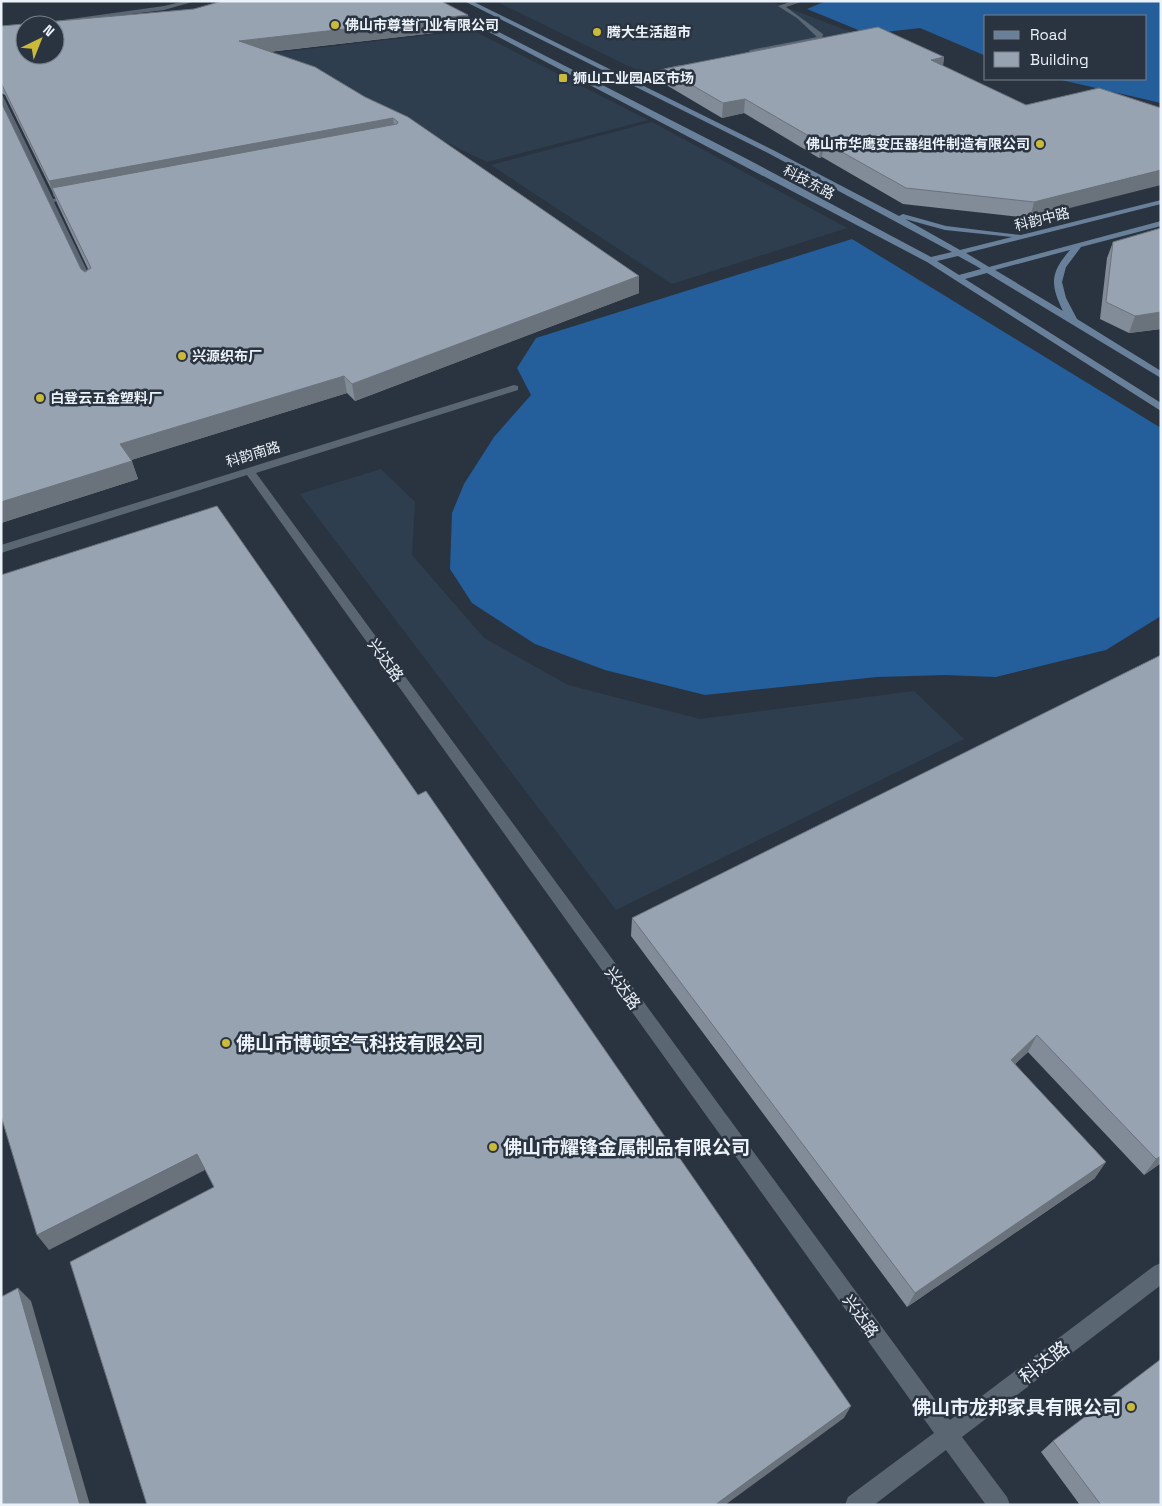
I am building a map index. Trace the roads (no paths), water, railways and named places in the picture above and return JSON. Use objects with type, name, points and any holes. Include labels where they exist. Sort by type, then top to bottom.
[{"type":"main road","name":"科技东路","points":[[432,1],[744,161],[930,260],[1161,408]]},
{"type":"main road","name":"科技东路","points":[[467,1],[625,78],[871,204]]},
{"type":"main road","name":"科韵中路","points":[[930,260],[1032,236],[1161,202]]},
{"type":"main road","points":[[871,204],[945,228],[1032,236]]},
{"type":"main road","points":[[871,204],[989,270],[1161,375]]},
{"type":"main road","points":[[957,278],[1161,223]]},
{"type":"main road","points":[[1073,320],[1058,291],[1057,276],[1065,260],[1078,246]]},
{"type":"street","points":[[65,20],[164,8],[193,1]]},
{"type":"street","points":[[742,54],[820,38],[821,35],[799,17],[781,6],[801,1]]},
{"type":"street","points":[[625,78],[683,66]]},
{"type":"street","name":"科韵南路","points":[[1,549],[514,388]]},
{"type":"street","name":"兴达路","points":[[248,471],[999,1505]]},
{"type":"street","name":"科达路","points":[[856,1505],[1161,1272]]},
{"type":"lane","points":[[1,96],[91,285]]},
{"type":"lane","points":[[50,201],[79,196]]},
{"type":"place","name":"佛山市尊誉门业有限公司","points":[[335,25]]},
{"type":"place","name":"腾大生活超市","points":[[597,32]]},
{"type":"place","name":"狮山工业园A区市场","points":[[563,78]]},
{"type":"place","name":"佛山市华鹰变压器组件制造有限公司","points":[[1040,144]]},
{"type":"place","name":"兴源织布厂","points":[[182,356]]},
{"type":"place","name":"白登云五金塑料厂","points":[[40,398]]},
{"type":"place","name":"佛山市博顿空气科技有限公司","points":[[226,1043]]},
{"type":"place","name":"佛山市耀锋金属制品有限公司","points":[[493,1147]]},
{"type":"place","name":"佛山市龙邦家具有限公司","points":[[1131,1407]]}]
